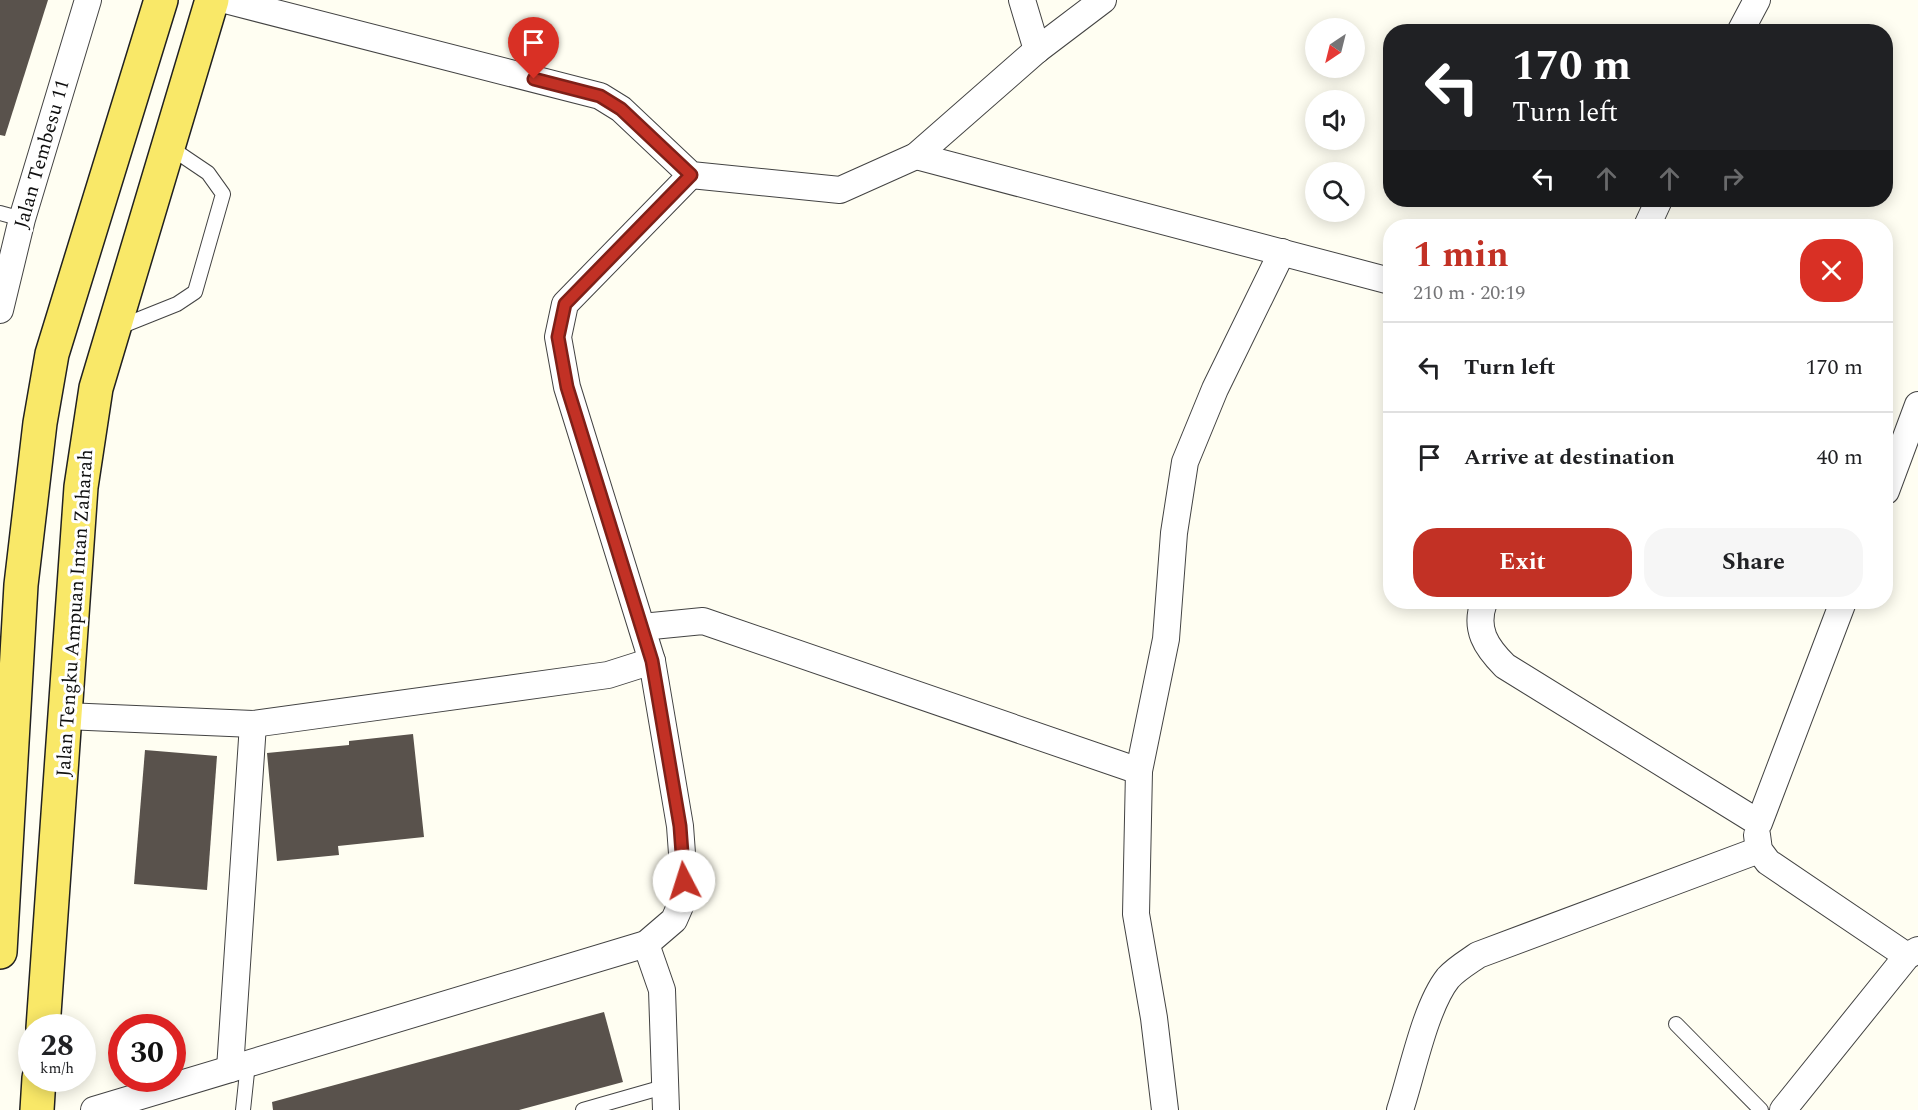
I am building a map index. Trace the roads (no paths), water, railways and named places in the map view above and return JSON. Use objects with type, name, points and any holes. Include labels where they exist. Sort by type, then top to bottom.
[{"type":"main road","points":[[0,952],[5,869],[6,766],[21,585],[40,423],[52,354],[161,0]]},
{"type":"main road","name":"Jalan Tengku Ampuan Intan Zaharah","points":[[44,1014],[81,487],[96,388],[212,0]]},
{"type":"main road","points":[[0,652],[6,641],[21,585]]},
{"type":"main road","points":[[6,766],[62,774]]},
{"type":"main road","points":[[0,834],[5,869]]},
{"type":"main road","points":[[37,1110],[38,1092]]},
{"type":"street","name":"Jalan Tembesu 11","points":[[0,310],[11,216],[88,0]]},
{"type":"street","points":[[225,0],[600,96],[621,109],[691,175],[840,190],[916,156],[1037,50],[1103,0]]},
{"type":"street","points":[[1022,0],[1037,50]]},
{"type":"street","points":[[1744,24],[1757,0]]},
{"type":"street","points":[[916,156],[1383,279]]},
{"type":"street","points":[[94,1110],[646,944],[674,920],[681,904],[684,881],[680,826],[652,661],[567,387],[558,337],[565,304],[691,175]]},
{"type":"street","points":[[1166,1110],[1154,1018],[1136,914],[1138,771],[1166,639],[1174,533],[1185,462],[1215,389],[1282,252]]},
{"type":"street","points":[[1893,471],[1918,405]]},
{"type":"street","points":[[1483,609],[1480,632],[1488,650],[1505,666],[1759,823]]},
{"type":"street","points":[[1783,1110],[1912,953],[1768,862],[1759,850],[1757,839],[1759,823],[1841,609]]},
{"type":"street","points":[[642,627],[703,621],[1138,771]]},
{"type":"street","points":[[65,716],[254,724],[608,675],[652,661]]},
{"type":"street","points":[[238,1066],[254,724]]},
{"type":"street","points":[[1400,1110],[1436,999],[1457,970],[1478,955],[1759,850]]},
{"type":"street","points":[[646,944],[662,990],[666,1098]]},
{"type":"lane","points":[[114,329],[177,304],[195,292],[223,194],[208,173],[168,146]]},
{"type":"lane","points":[[1676,1024],[1761,1110]]},
{"type":"lane","points":[[238,1066],[243,1110]]},
{"type":"lane","points":[[583,1110],[666,1098]]}]
